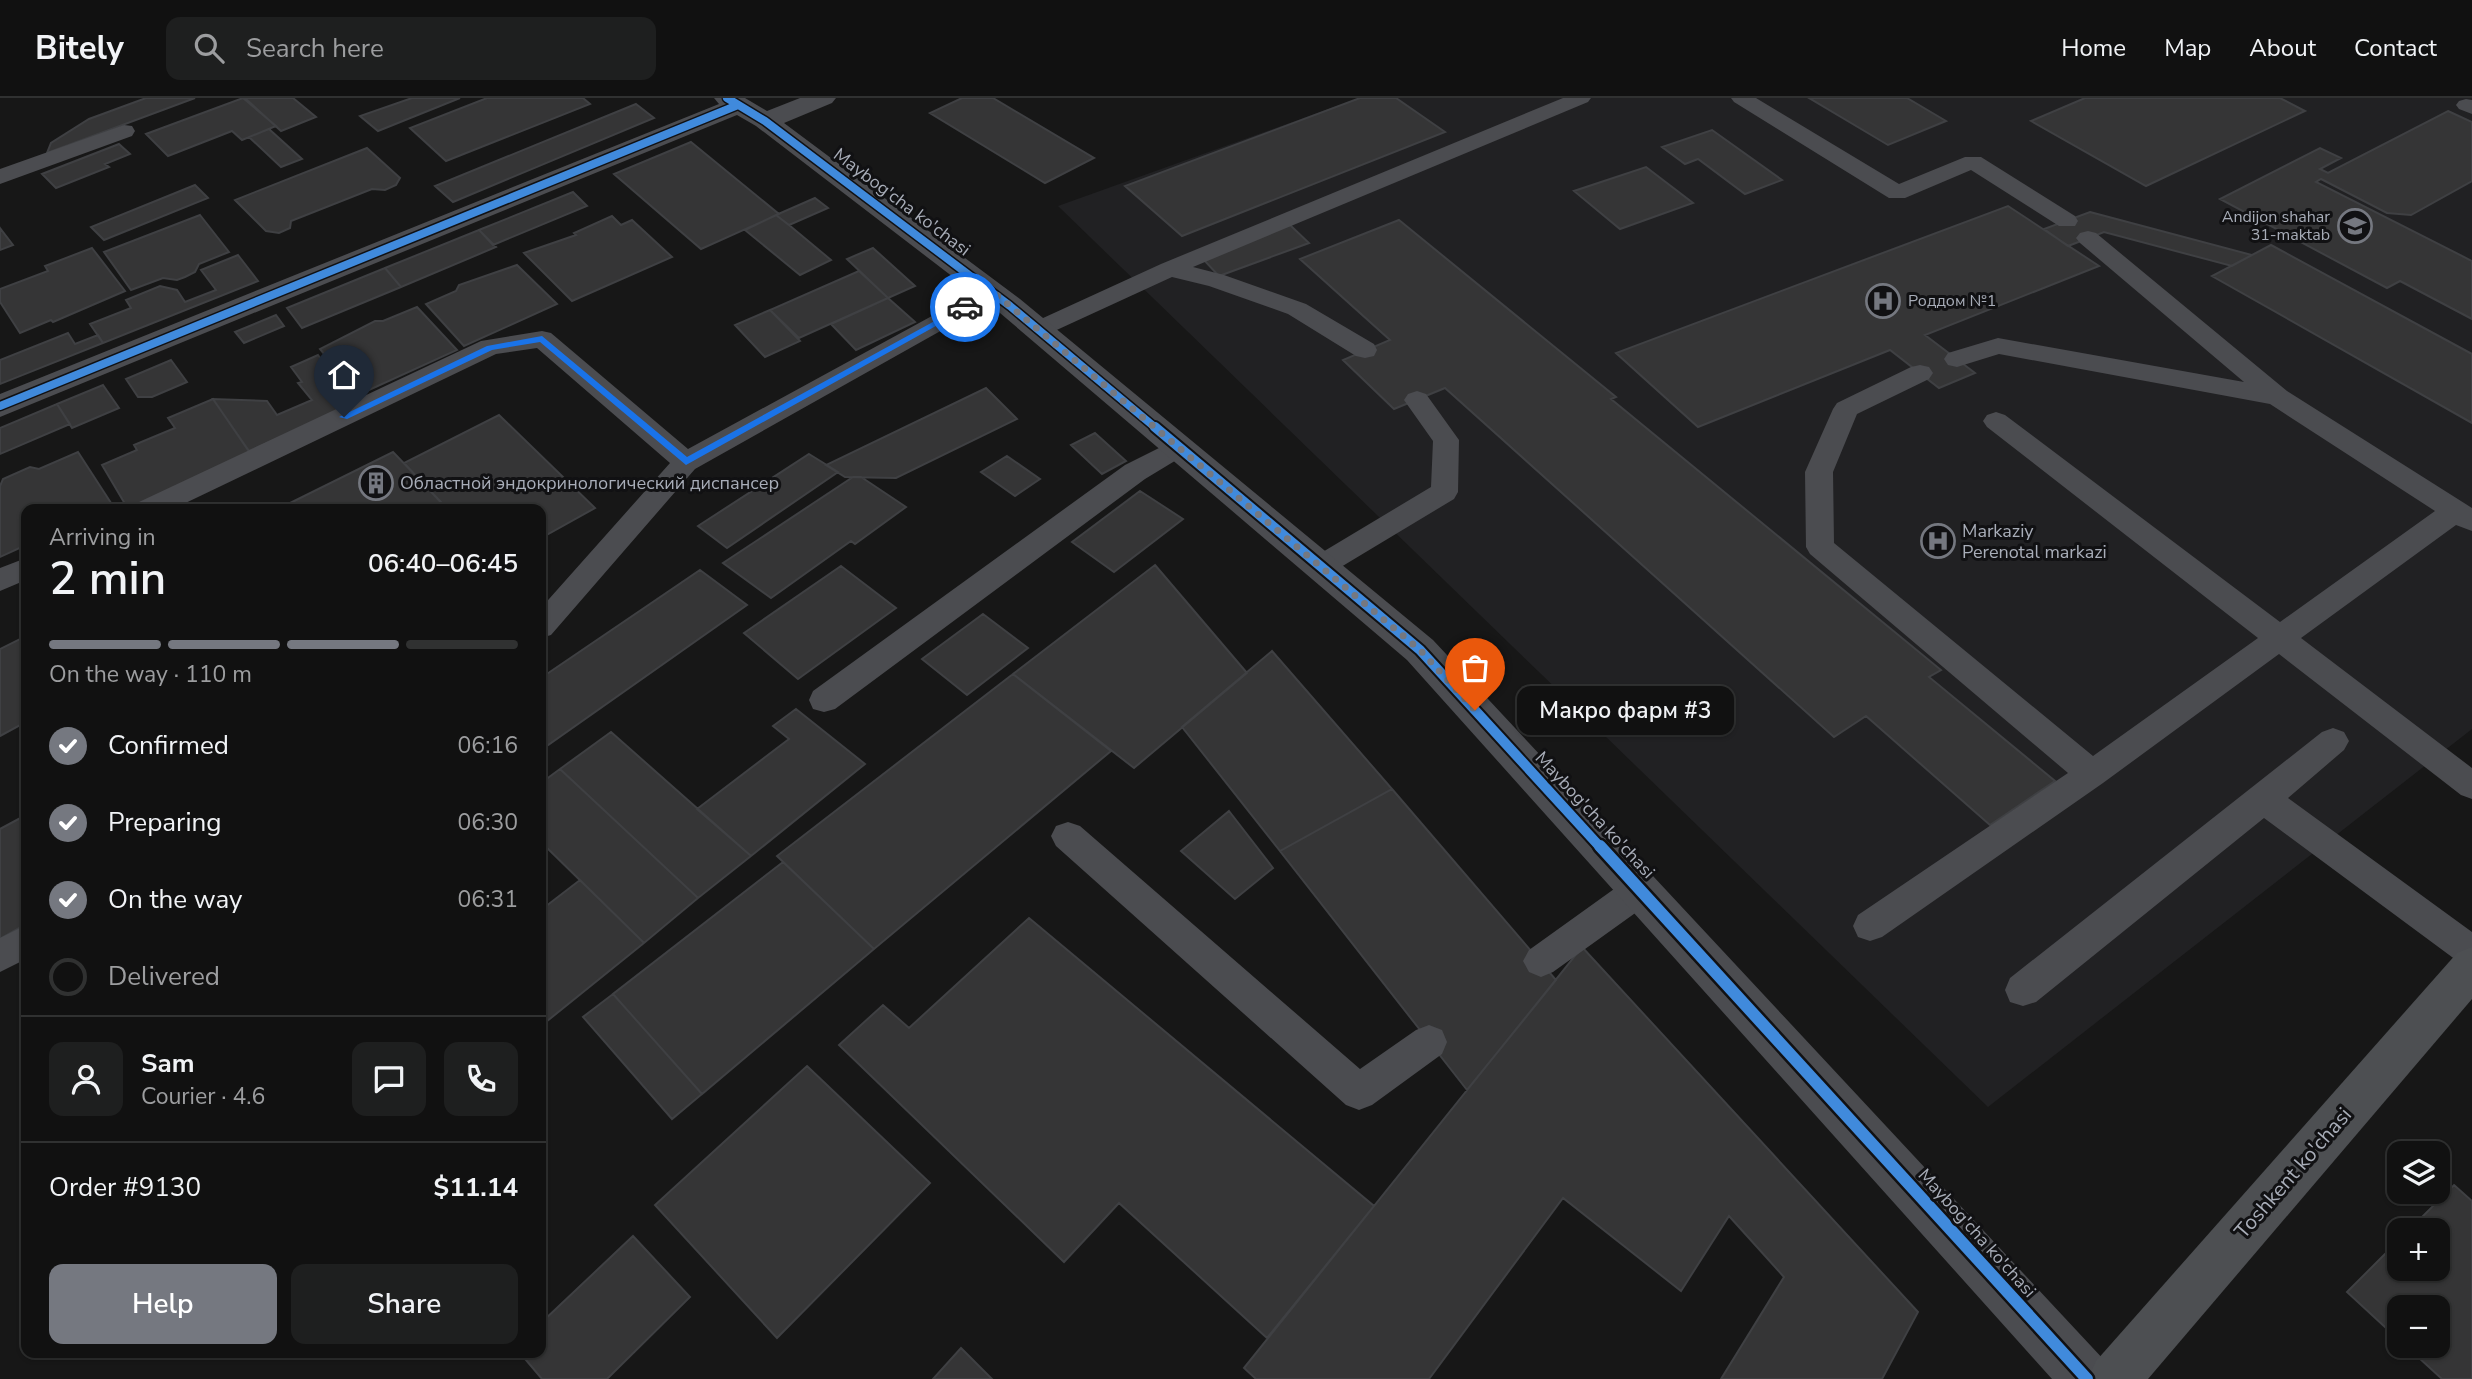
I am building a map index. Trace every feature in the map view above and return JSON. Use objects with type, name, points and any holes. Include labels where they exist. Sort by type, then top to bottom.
[{"type":"main road","name":"Toshkent ko'chasi","points":[[2114,1379],[2472,967]]},
{"type":"street","points":[[0,406],[744,108],[823,98]]},
{"type":"street","name":"Maybog'cha ko'chasi","points":[[744,108],[993,292],[1420,650],[2087,1379]]},
{"type":"lane","points":[[1039,329],[1169,269],[1581,98]]},
{"type":"lane","points":[[1741,98],[1896,193],[1973,162],[2067,221]]},
{"type":"lane","points":[[0,177],[124,131]]},
{"type":"lane","points":[[1870,926],[2092,775],[2280,640],[2464,516],[2278,397],[2088,238]]},
{"type":"lane","points":[[1169,269],[1216,280],[1297,309],[1365,350]]},
{"type":"lane","points":[[546,621],[686,462],[993,292]]},
{"type":"lane","points":[[160,504],[490,348],[542,338],[686,462]]},
{"type":"lane","points":[[1957,359],[1998,346],[2278,397]]},
{"type":"lane","points":[[1920,373],[1846,409],[1819,472],[1820,547],[2092,775]]},
{"type":"lane","points":[[1321,566],[1444,492],[1446,440],[1417,400]]},
{"type":"lane","points":[[1996,421],[2472,786]]},
{"type":"lane","points":[[824,700],[1135,472],[1179,447]]},
{"type":"lane","points":[[0,580],[21,570]]},
{"type":"lane","points":[[2023,990],[2333,741]]},
{"type":"lane","points":[[2264,799],[2472,952]]},
{"type":"lane","points":[[1068,836],[1359,1092],[1429,1042]]},
{"type":"lane","points":[[1541,961],[1640,890]]},
{"type":"lane","points":[[0,956],[21,944]]},
{"type":"shaded area","name":"Markaziy Perenotal markazi","points":[[1359,98],[2472,98],[2472,729],[1988,1107],[1058,206]]},
{"type":"building","points":[[146,98],[195,98],[47,153],[51,143],[89,119]]},
{"type":"building","points":[[243,98],[276,126],[242,140],[232,131],[168,156],[146,134]]},
{"type":"building","points":[[245,98],[293,98],[316,117],[281,131]]},
{"type":"building","points":[[412,98],[460,98],[378,131],[360,116]]},
{"type":"building","points":[[487,98],[583,98],[590,104],[446,161],[410,128]]},
{"type":"building","points":[[962,98],[993,98],[1094,158],[1045,183],[930,113]]},
{"type":"building","points":[[1360,98],[1396,98],[1445,132],[1182,236],[1125,186]]},
{"type":"building","points":[[1809,98],[1907,98],[1946,121],[1888,145]]},
{"type":"building","points":[[2085,98],[2280,98],[2305,111],[2146,186],[2031,121]]},
{"type":"building","points":[[636,104],[654,118],[453,202],[435,186]]},
{"type":"building","points":[[2448,111],[2472,122],[2472,181],[2411,215],[2387,213],[2321,179],[2316,182],[2472,261],[2472,319],[2400,281],[2387,288],[2220,199],[2320,148],[2341,158],[2320,169],[2328,173]]},
{"type":"building","points":[[269,129],[302,159],[281,167],[249,137]]},
{"type":"building","points":[[1712,130],[1782,180],[1745,194],[1698,159],[1685,164],[1662,147]]},
{"type":"building","points":[[691,142],[779,214],[701,249],[614,174]]},
{"type":"building","points":[[119,144],[130,154],[105,164],[109,167],[56,188],[42,174]]},
{"type":"building","points":[[367,148],[400,178],[396,185],[385,190],[372,189],[291,221],[290,228],[279,233],[266,231],[235,200]]},
{"type":"building","points":[[1646,167],[1693,203],[1620,229],[1574,191]]},
{"type":"building","points":[[195,185],[208,198],[104,240],[91,227]]},
{"type":"building","points":[[573,192],[587,206],[493,245],[479,230]]},
{"type":"building","points":[[815,198],[828,208],[789,225],[776,215]]},
{"type":"building","name":"Роддом №1","points":[[2008,206],[2099,266],[1925,335],[1975,373],[1939,388],[1890,350],[1698,427],[1616,353]]},
{"type":"building","points":[[2090,212],[2252,255],[2232,266],[2104,232],[2068,246],[2044,229]]},
{"type":"building","points":[[200,215],[229,252],[199,264],[195,272],[185,277],[177,280],[163,278],[131,290],[104,252]]},
{"type":"building","points":[[776,215],[831,260],[800,275],[745,230]]},
{"type":"building","points":[[612,216],[621,225],[632,220],[672,257],[572,301],[524,253],[576,235],[574,233]]},
{"type":"building","points":[[1399,220],[1616,397],[1611,399],[1941,670],[1929,677],[2055,781],[1990,825],[1866,716],[1834,737],[1445,388],[1394,409],[1343,360],[1390,340],[1300,259]]},
{"type":"building","points":[[1290,225],[1309,243],[1219,276],[1201,257]]},
{"type":"building","points":[[0,228],[13,245],[0,250]]},
{"type":"building","points":[[479,230],[496,247],[401,287],[385,268]]},
{"type":"building","points":[[2271,245],[2472,354],[2472,423],[2212,276]]},
{"type":"building","points":[[92,248],[125,291],[20,333],[0,302],[0,289],[48,271],[45,266]]},
{"type":"building","points":[[873,248],[915,286],[888,298],[847,259]]},
{"type":"building","points":[[238,255],[258,281],[103,343],[90,324],[131,308],[126,300],[160,286],[177,290],[185,302],[216,290],[201,270]]},
{"type":"building","points":[[517,265],[557,304],[464,346],[426,304],[456,291],[459,285]]},
{"type":"building","points":[[385,268],[401,287],[302,328],[287,308]]},
{"type":"building","points":[[859,271],[888,298],[799,338],[770,310]]},
{"type":"building","points":[[888,298],[915,322],[856,350],[831,324]]},
{"type":"building","points":[[417,307],[457,350],[358,395],[320,349],[375,321],[383,321]]},
{"type":"building","points":[[770,310],[800,341],[765,357],[735,325]]},
{"type":"building","points":[[276,315],[284,326],[244,343],[235,332]]},
{"type":"building","points":[[68,333],[75,344],[98,335],[103,343],[0,384],[0,360]]},
{"type":"building","points":[[318,355],[355,404],[249,451],[213,399],[267,401],[277,415],[312,400],[298,383],[302,382],[291,367]]},
{"type":"building","points":[[171,360],[187,382],[152,397],[138,397],[126,379]]},
{"type":"building","points":[[103,385],[119,408],[72,428],[57,404]]},
{"type":"building","points":[[986,388],[1017,419],[896,478],[845,477],[826,465]]},
{"type":"building","points":[[213,399],[252,456],[145,504],[125,504],[102,465],[137,450],[134,445],[175,428],[168,418]]},
{"type":"building","points":[[57,404],[70,424],[0,454],[0,428]]},
{"type":"building","points":[[499,415],[595,508],[546,535],[546,504],[442,504],[404,463]]},
{"type":"building","points":[[1095,433],[1126,461],[1102,474],[1071,445]]},
{"type":"building","points":[[78,452],[112,504],[21,504],[21,547],[0,557],[0,486],[3,479],[30,467],[39,469]]},
{"type":"building","name":"Областной эндокринологический диспансер","points":[[393,452],[442,503],[440,504],[288,504]]},
{"type":"building","points":[[809,454],[838,472],[727,548],[698,526]]},
{"type":"building","points":[[1007,456],[1040,479],[1015,496],[981,472]]},
{"type":"building","points":[[853,477],[861,477],[906,507],[855,544],[851,541],[771,598],[723,563]]},
{"type":"building","points":[[1140,491],[1183,519],[1114,572],[1072,542]]},
{"type":"building","points":[[1155,565],[1247,673],[1134,768],[1013,674]]},
{"type":"building","points":[[841,566],[896,608],[798,679],[744,633]]},
{"type":"building","points":[[700,570],[747,605],[546,746],[546,675]]},
{"type":"building","points":[[983,614],[1028,648],[967,695],[922,659]]},
{"type":"building","points":[[21,638],[21,725],[0,736],[0,649]]},
{"type":"building","points":[[1272,651],[1392,789],[1280,851],[1182,727]]},
{"type":"building","points":[[1013,674],[1111,751],[874,949],[777,856]]},
{"type":"building","points":[[796,709],[865,764],[751,856],[697,809],[789,739],[773,726]]},
{"type":"building","points":[[611,732],[751,856],[698,898],[560,769]]},
{"type":"building","points":[[560,769],[698,898],[644,943],[546,847],[546,779]]},
{"type":"building","points":[[1392,789],[1556,980],[1467,1090],[1280,851]]},
{"type":"building","points":[[1229,811],[1273,868],[1235,899],[1181,851]]},
{"type":"building","points":[[21,818],[21,927],[0,939],[0,829]]},
{"type":"building","points":[[783,862],[874,949],[702,1094],[613,994]]},
{"type":"building","points":[[580,880],[644,943],[546,1022],[546,906]]},
{"type":"building","points":[[1029,918],[1374,1206],[1267,1338],[1119,1203],[1064,1262],[839,1045],[883,1005],[909,1028]]},
{"type":"building","points":[[1582,947],[1918,1312],[1882,1379],[1721,1379],[1784,1277],[1729,1216],[1681,1291],[1563,1198],[1429,1379],[1256,1379],[1244,1368]]},
{"type":"building","points":[[613,994],[702,1094],[672,1119],[583,1017]]},
{"type":"building","points":[[807,1066],[930,1183],[777,1338],[655,1205]]},
{"type":"building","points":[[2454,1185],[2472,1201],[2472,1379],[2442,1379],[2419,1358],[2450,1358],[2450,1295],[2387,1295],[2387,1329],[2347,1292],[2387,1252],[2387,1281],[2450,1281],[2450,1218],[2421,1218],[2435,1204],[2450,1204],[2450,1189]]},
{"type":"building","points":[[633,1236],[690,1297],[607,1379],[542,1379],[524,1358],[546,1358],[546,1318]]},
{"type":"building","points":[[961,1348],[992,1379],[933,1379]]},
{"type":"cycle path","points":[[727,98],[765,121],[1010,306],[1420,650],[2087,1379]]},
{"type":"cycle path","points":[[0,406],[738,105]]},
{"type":"way so far","points":[[965,307],[993,292],[1420,650],[1475,710]]},
{"type":"place","name":"Andijon shahar 31-maktab","points":[[2355,226]]},
{"type":"place","name":"Роддом №1","points":[[1883,301]]},
{"type":"place","name":"Областной эндокринологический диспансер","points":[[376,483]]},
{"type":"place","name":"Markaziy Perenotal markazi","points":[[1938,541]]},
{"type":"place","name":"Макро фарм #3","points":[[1475,710]]},
{"type":"route","points":[[344,417],[490,348],[542,338],[686,462],[965,307]]}]
